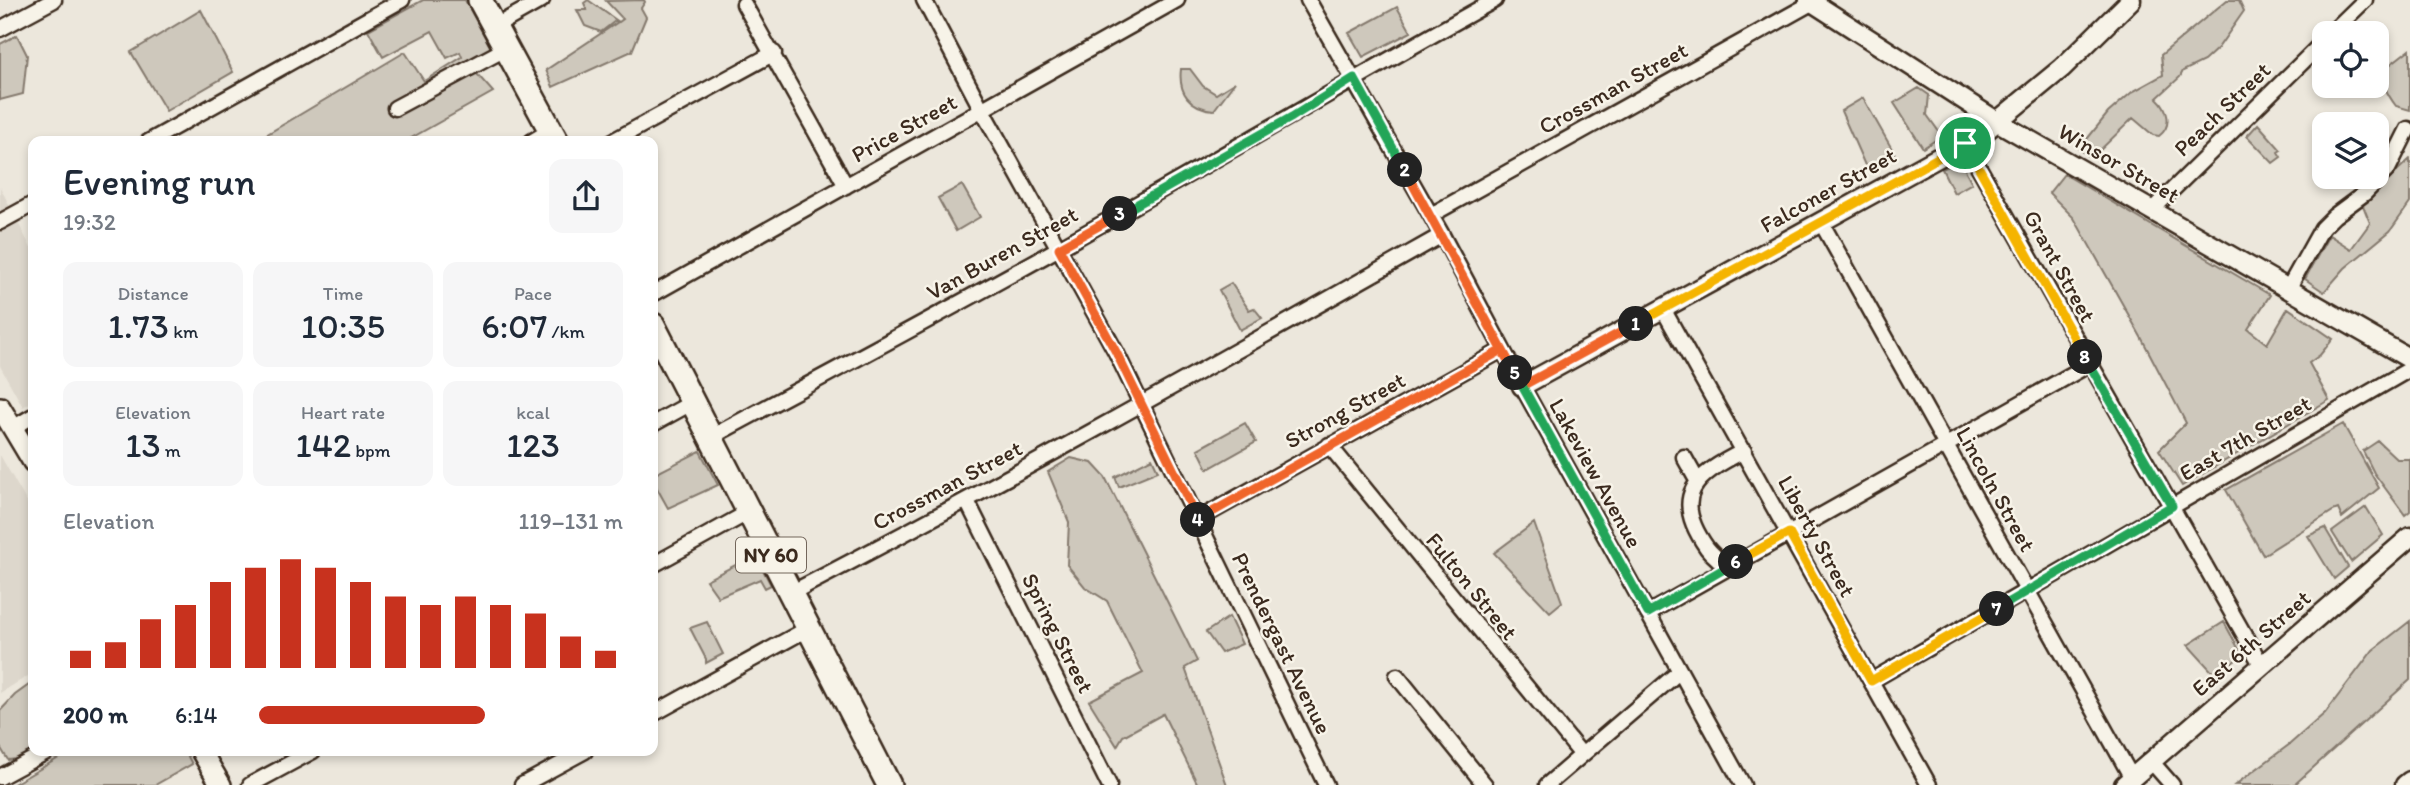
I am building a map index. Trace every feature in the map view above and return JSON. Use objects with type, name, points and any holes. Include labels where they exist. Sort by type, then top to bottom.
[{"type":"highway","points":[[480,0],[554,136]]},
{"type":"highway","name":"NY 60","points":[[658,335],[791,593],[799,634],[888,785]]},
{"type":"main road","points":[[0,407],[28,454]]},
{"type":"main road","points":[[204,756],[221,785]]},
{"type":"street","points":[[0,29],[54,0]]},
{"type":"street","points":[[159,136],[402,0]]},
{"type":"street","points":[[494,27],[542,0]]},
{"type":"street","name":"Prendergast Avenue","points":[[924,0],[1116,352],[1326,785]]},
{"type":"street","name":"Price Street","points":[[658,291],[1177,0]]},
{"type":"street","name":"Lakeview Avenue","points":[[1308,0],[1431,215],[1502,350],[1743,785]]},
{"type":"street","name":"Van Buren Street","points":[[711,437],[1059,248],[1495,0]]},
{"type":"street","name":"Falconer Street","points":[[1522,386],[1965,143],[1998,122],[2062,68],[2131,0]]},
{"type":"street","points":[[2343,21],[2365,0]]},
{"type":"street","name":"Winsor Street","points":[[1813,1],[1998,122],[2410,359]]},
{"type":"street","name":"Crossman Street","points":[[1431,215],[1813,1]]},
{"type":"street","points":[[744,4],[774,53],[846,186]]},
{"type":"street","points":[[395,108],[506,48]]},
{"type":"street","points":[[622,136],[774,53]]},
{"type":"street","name":"Peach Street","points":[[2152,210],[2312,53]]},
{"type":"street","points":[[2288,289],[2322,228],[2365,193],[2388,169],[2408,128]]},
{"type":"street","name":"Grant Street","points":[[1965,143],[2262,666]]},
{"type":"street","points":[[0,222],[28,207]]},
{"type":"street","name":"Lincoln Street","points":[[1821,222],[2028,592],[2128,782]]},
{"type":"street","name":"Crossman Street","points":[[791,593],[967,501],[1442,235]]},
{"type":"street","name":"Liberty Street","points":[[1663,309],[1929,785]]},
{"type":"street","name":"Strong Street","points":[[1197,520],[1502,350]]},
{"type":"street","points":[[1648,613],[2090,364]]},
{"type":"street","name":"East 7th Street","points":[[1871,681],[2410,369]]},
{"type":"street","points":[[658,421],[693,402]]},
{"type":"street","points":[[13,428],[28,419]]},
{"type":"street","name":"Fulton Street","points":[[1330,445],[1582,755]]},
{"type":"street","points":[[1726,568],[1707,547],[1689,514],[1689,497],[1698,482],[1718,465],[1744,451]]},
{"type":"street","points":[[1684,457],[1698,482]]},
{"type":"street","name":"Spring Street","points":[[967,501],[1109,785]]},
{"type":"street","points":[[658,562],[749,512]]},
{"type":"street","name":"East 6th Street","points":[[2128,782],[2410,537]]},
{"type":"street","points":[[658,711],[799,634]]},
{"type":"street","points":[[1547,785],[1680,671]]},
{"type":"street","points":[[1397,676],[1485,785]]},
{"type":"street","points":[[0,777],[39,756]]},
{"type":"street","points":[[250,785],[304,756]]},
{"type":"street","points":[[522,785],[576,756]]},
{"type":"street","points":[[2151,761],[2172,785]]},
{"type":"street","points":[[2405,785],[2410,781]]},
{"type":"shaded area","points":[[423,0],[465,0],[492,50],[469,65],[493,92],[415,136],[264,136],[405,52],[424,81],[462,57],[460,52],[447,58],[432,31],[383,57],[368,30]]},
{"type":"shaded area","points":[[588,0],[619,22],[623,19],[606,1],[644,0],[641,8],[646,17],[632,51],[553,87],[546,70],[618,22],[615,21],[601,32],[585,26],[577,10],[587,10],[584,3]]},
{"type":"shaded area","points":[[2227,0],[2239,0],[2244,11],[2218,48],[2204,61],[2183,71],[2157,98],[2167,117],[2163,132],[2159,136],[2153,135],[2133,118],[2092,158],[2079,149],[2108,113],[2132,92],[2163,75],[2161,55]]},
{"type":"shaded area","points":[[1397,7],[1411,32],[1363,57],[1349,33]]},
{"type":"shaded area","points":[[201,10],[233,72],[166,111],[131,52]]},
{"type":"shaded area","points":[[17,35],[27,55],[23,94],[0,100],[0,44]]},
{"type":"shaded area","points":[[2410,49],[2410,110],[2396,106],[2389,95],[2389,65]]},
{"type":"shaded area","points":[[1181,69],[1190,69],[1203,86],[1216,94],[1235,82],[1214,110],[1206,109],[1187,98],[1182,85]]},
{"type":"shaded area","points":[[1919,88],[1929,95],[1927,115],[1942,136],[1923,148],[1894,103]]},
{"type":"shaded area","points":[[1863,98],[1896,156],[1867,170],[1841,111]]},
{"type":"shaded area","points":[[2258,124],[2281,150],[2278,152],[2281,157],[2273,163],[2247,136]]},
{"type":"shaded area","points":[[2410,159],[2410,203],[2390,231],[2345,268],[2324,292],[2305,279],[2329,235],[2351,249],[2370,223],[2362,203],[2377,189],[2389,189],[2389,178]]},
{"type":"shaded area","points":[[1960,160],[1972,183],[1954,193],[1942,169]]},
{"type":"shaded area","points":[[2064,174],[2270,295],[2248,329],[2267,344],[2288,308],[2333,339],[2320,355],[2309,363],[2329,400],[2182,486],[2159,450],[2186,423],[2074,218],[2049,193]]},
{"type":"shaded area","points":[[962,185],[980,217],[956,231],[938,198]]},
{"type":"shaded area","points":[[0,187],[28,242],[28,404],[23,407],[0,366]]},
{"type":"shaded area","points":[[1231,283],[1249,310],[1254,308],[1262,318],[1240,330],[1219,290]]},
{"type":"shaded area","points":[[1245,423],[1256,442],[1208,469],[1198,449]]},
{"type":"shaded area","points":[[2343,424],[2379,488],[2342,518],[2338,509],[2333,511],[2263,555],[2226,490]]},
{"type":"shaded area","points":[[2378,441],[2397,459],[2410,459],[2410,511],[2405,515],[2374,473],[2363,451]]},
{"type":"shaded area","points":[[700,451],[718,485],[668,508],[658,490],[658,472]]},
{"type":"shaded area","points":[[0,455],[28,504],[28,676],[0,693]]},
{"type":"shaded area","points":[[1071,458],[1092,463],[1105,477],[1197,661],[1185,668],[1227,785],[1198,785],[1163,714],[1123,736],[1117,746],[1089,701],[1143,673],[1107,601],[1085,587],[1067,565],[1069,522],[1048,472]]},
{"type":"shaded area","points":[[1152,458],[1158,471],[1119,487],[1115,477]]},
{"type":"shaded area","points":[[2366,507],[2383,535],[2351,562],[2332,532]]},
{"type":"shaded area","points":[[1534,523],[1562,602],[1550,612],[1494,553]]},
{"type":"shaded area","points":[[2325,528],[2348,567],[2334,579],[2308,536]]},
{"type":"shaded area","points":[[755,555],[771,585],[765,588],[760,579],[718,597],[706,580]]},
{"type":"shaded area","points":[[1229,617],[1242,644],[1221,653],[1206,632]]},
{"type":"shaded area","points":[[2410,621],[2410,680],[2294,785],[2235,785],[2290,744],[2325,713],[2373,650]]},
{"type":"shaded area","points":[[707,622],[723,654],[706,663],[690,628]]},
{"type":"shaded area","points":[[2224,622],[2242,655],[2216,676],[2188,645]]},
{"type":"shaded area","points":[[28,686],[28,756],[32,756],[8,760],[0,747],[0,711]]},
{"type":"shaded area","points":[[62,756],[188,756],[192,764],[155,785],[12,785]]},
{"type":"route","points":[[1354,78],[1522,386],[1965,143],[2172,506],[2013,601],[1871,681],[1789,533],[1648,613],[1502,350],[1197,520],[1116,352],[1059,248],[1292,117],[1354,78]]}]
